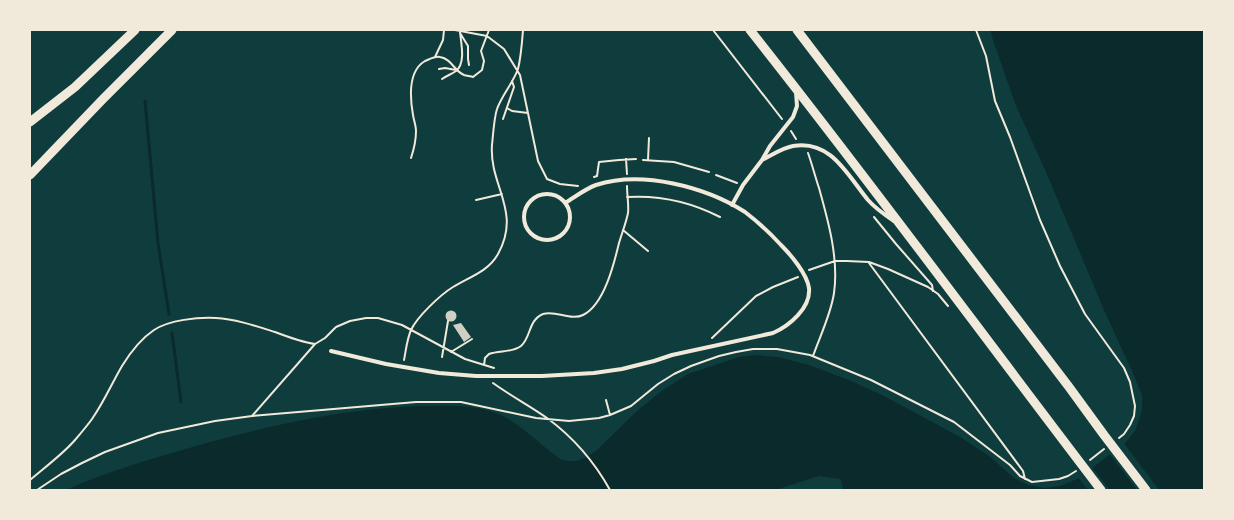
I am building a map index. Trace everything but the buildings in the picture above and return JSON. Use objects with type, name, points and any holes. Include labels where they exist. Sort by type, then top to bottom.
[{"type":"main road","points":[[100,64],[126,30]]},
{"type":"main road","points":[[30,122],[75,87],[135,30]]},
{"type":"main road","points":[[30,175],[172,30]]},
{"type":"main road","points":[[750,30],[796,87],[1101,490]]},
{"type":"main road","points":[[797,30],[1146,490]]},
{"type":"street","points":[[732,205],[743,185],[762,160],[770,146],[793,117],[797,106],[796,87]]},
{"type":"street","points":[[762,160],[783,149],[794,146],[807,146],[822,150],[836,160],[873,205],[903,228]]},
{"type":"street","points":[[331,351],[402,367],[439,373],[476,376],[527,376],[594,373],[626,368],[672,355],[768,334],[777,331],[794,319],[804,306],[808,294],[808,285],[795,261],[775,238],[754,219],[732,205],[708,194],[686,186],[668,182],[642,180],[618,181],[599,184],[586,189],[565,204]]},
{"type":"street","points":[[550,194],[560,198],[565,204],[569,214],[569,221],[565,231],[560,236],[549,240],[542,240],[532,235],[527,229],[524,219],[524,212],[532,199],[550,194]]},
{"type":"path","points":[[434,57],[443,40],[444,30]]},
{"type":"path","points":[[455,30],[487,36],[504,49],[520,75],[538,161],[548,179],[560,184],[578,186]]},
{"type":"path","points":[[412,158],[416,144],[412,80],[417,69],[424,62],[434,57],[442,57],[450,61],[457,70],[465,76],[473,77],[482,70],[484,61],[481,51],[488,30]]},
{"type":"path","points":[[402,367],[411,330],[429,307],[452,287],[484,270],[498,255],[506,236],[507,225],[505,204],[494,170],[492,146],[497,110],[518,70],[523,30]]},
{"type":"path","points":[[713,30],[785,123]]},
{"type":"path","points":[[976,30],[986,56],[995,100],[1040,220],[1060,266],[1085,314],[1124,368],[1130,382],[1135,406],[1134,416],[1124,434],[1118,438]]},
{"type":"path","points":[[460,32],[468,46],[469,65]]},
{"type":"path","points":[[442,79],[457,70],[462,56],[460,32]]},
{"type":"path","points":[[439,69],[445,68],[457,70]]},
{"type":"path","points":[[503,119],[514,87],[512,81]]},
{"type":"path","points":[[507,108],[512,111],[528,113]]},
{"type":"path","points":[[789,129],[799,142]]},
{"type":"path","points":[[648,160],[649,138]]},
{"type":"path","points":[[807,151],[822,202],[835,261],[836,279],[830,309],[813,356]]},
{"type":"path","points":[[591,178],[597,176],[599,162],[626,159],[636,160]]},
{"type":"path","points":[[626,159],[627,176]]},
{"type":"path","points":[[643,160],[678,163],[710,172]]},
{"type":"path","points":[[716,175],[743,185]]},
{"type":"path","points":[[484,366],[486,358],[489,354],[512,350],[521,346],[524,343],[533,322],[542,315],[550,314],[580,316],[588,312],[598,300],[610,278],[628,213],[627,186]]},
{"type":"path","points":[[476,200],[502,194]]},
{"type":"path","points":[[627,197],[651,197],[679,201],[708,211],[720,217]]},
{"type":"path","points":[[623,230],[648,251]]},
{"type":"path","points":[[807,271],[835,261],[869,262],[928,287],[938,294],[950,308]]},
{"type":"path","points":[[869,262],[1023,471],[1025,479]]},
{"type":"path","points":[[709,341],[728,325],[756,296],[772,287],[798,276]]},
{"type":"path","points":[[30,480],[75,441],[93,418],[134,350],[154,330],[165,324],[196,319],[216,318],[270,330],[305,343],[315,344]]},
{"type":"path","points":[[252,416],[315,344],[325,338],[336,327],[350,320],[378,318],[402,325],[468,360],[484,366],[498,368]]},
{"type":"path","points":[[442,357],[448,321]]},
{"type":"path","points":[[451,352],[472,339]]},
{"type":"path","points":[[37,490],[61,474],[105,452],[158,433],[215,421],[252,416],[367,405],[416,402],[461,402],[536,418],[568,421],[599,418],[631,406],[658,384],[691,366],[719,356],[752,349],[777,349],[813,356],[871,380],[954,422],[1010,465],[1020,476],[1032,482],[1052,481],[1073,473],[1078,469]]},
{"type":"path","points":[[490,380],[498,387],[548,419],[571,438],[603,477],[610,490]]},
{"type":"path","points":[[606,400],[610,415]]},
{"type":"path","points":[[1090,460],[1107,447]]},
{"type":"water","points":[[990,30],[1204,30],[1204,490],[843,490],[840,479],[819,476],[775,490],[66,490],[143,462],[189,448],[273,426],[359,411],[417,406],[463,406],[490,411],[510,420],[562,460],[576,461],[585,458],[596,451],[639,409],[663,390],[688,374],[739,357],[754,355],[778,357],[809,365],[851,381],[884,396],[960,437],[989,456],[1014,478],[1028,485],[1045,488],[1060,486],[1079,478],[1125,443],[1135,431],[1142,409],[1142,395],[1016,106]]},
{"type":"pier","points":[[1123,442],[1159,490],[1137,490],[1109,453]]},
{"type":"pier","points":[[1091,466],[1110,490],[1088,490],[1077,476]]},
{"type":"waterway","points":[[145,101],[158,243],[169,314]]},
{"type":"waterway","points":[[172,333],[181,402]]}]
